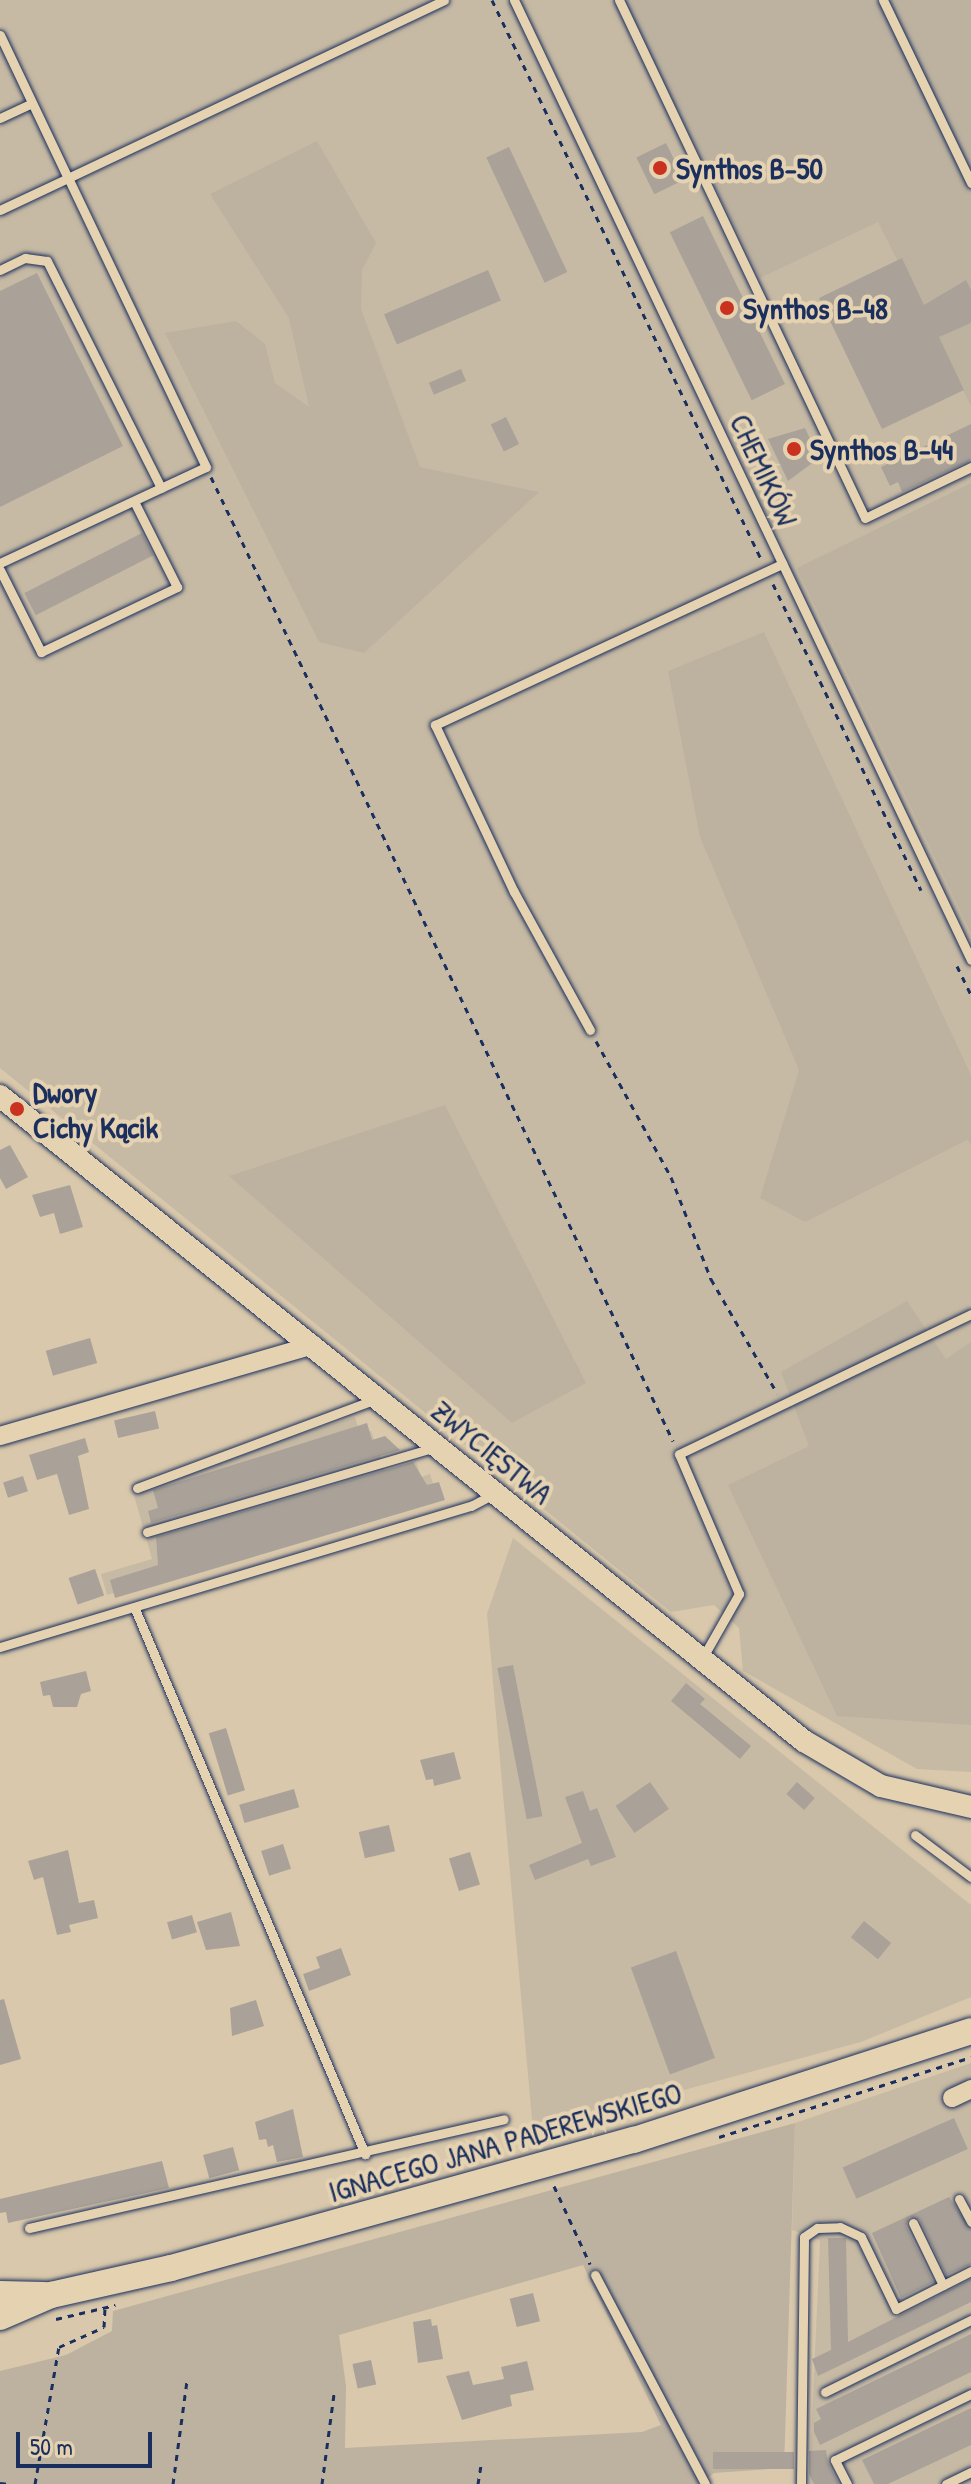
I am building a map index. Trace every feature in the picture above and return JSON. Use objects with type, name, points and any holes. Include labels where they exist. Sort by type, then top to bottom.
[{"type":"main road","name":"IGNACEGO JANA PADEREWSKIEGO","points":[[0,2317],[51,2295],[171,2268],[549,2164],[787,2093],[971,2031]]},
{"type":"main road","name":"IGNACEGO JANA PADEREWSKIEGO","points":[[0,2294],[51,2295]]},
{"type":"street","name":"ZWYCIĘSTWA","points":[[0,1096],[440,1446],[700,1660],[841,1766],[881,1786],[971,1807]]},
{"type":"street","points":[[0,1436],[314,1345]]},
{"type":"street","points":[[952,2098],[971,2089]]},
{"type":"lane","points":[[0,210],[444,0]]},
{"type":"lane","name":"CHEMIKÓW","points":[[514,0],[971,960]]},
{"type":"lane","points":[[619,0],[865,518],[971,467]]},
{"type":"lane","points":[[883,0],[971,183]]},
{"type":"lane","points":[[0,35],[206,467],[0,563]]},
{"type":"lane","points":[[0,118],[32,103]]},
{"type":"lane","points":[[0,270],[25,258],[47,261],[161,488]]},
{"type":"lane","points":[[0,570],[41,652],[177,587],[134,501]]},
{"type":"lane","points":[[590,1030],[514,892],[435,725],[782,564]]},
{"type":"lane","points":[[700,1660],[739,1594],[679,1454],[786,1406],[971,1314]]},
{"type":"lane","points":[[137,1488],[379,1399]]},
{"type":"lane","points":[[147,1532],[440,1446]]},
{"type":"lane","points":[[0,1647],[471,1506],[495,1493]]},
{"type":"lane","points":[[135,1609],[365,2154]]},
{"type":"lane","points":[[915,1835],[971,1877]]},
{"type":"lane","points":[[29,2228],[365,2154],[504,2119]]},
{"type":"lane","points":[[959,2199],[971,2222]]},
{"type":"lane","points":[[913,2223],[943,2285]]},
{"type":"lane","points":[[801,2484],[804,2237],[817,2228],[840,2227],[861,2237],[896,2309],[971,2271]]},
{"type":"lane","points":[[595,2275],[705,2484]]},
{"type":"lane","points":[[825,2392],[971,2320]]},
{"type":"lane","points":[[847,2484],[835,2460],[971,2394]]},
{"type":"lane","points":[[946,2484],[971,2472]]},
{"type":"path","points":[[492,0],[923,896]]},
{"type":"path","points":[[206,467],[679,1454]]},
{"type":"path","points":[[951,952],[971,995]]},
{"type":"path","points":[[590,1030],[671,1177],[711,1279],[786,1406]]},
{"type":"path","points":[[554,2186],[595,2275]]},
{"type":"path","points":[[35,2484],[59,2347],[104,2327],[105,2308]]},
{"type":"path","points":[[173,2484],[187,2381]]},
{"type":"path","points":[[322,2484],[334,2394]]},
{"type":"path","points":[[478,2484],[481,2465]]},
{"type":"path","points":[[0,2483],[10,2484]]},
{"type":"shaded area","points":[[0,0],[971,0],[971,1772],[917,1769],[743,1671],[739,1628],[714,1605],[671,1612],[0,1068]]},
{"type":"shaded area","points":[[623,0],[971,0],[971,406],[878,222],[760,278]]},
{"type":"shaded area","points":[[317,141],[376,243],[362,270],[361,309],[420,467],[539,492],[364,653],[319,642],[165,333],[236,321],[265,344],[275,383],[309,407],[289,318],[210,194]]},
{"type":"shaded area","points":[[971,483],[971,933],[797,568]]},
{"type":"shaded area","points":[[764,632],[971,1075],[971,1144],[967,1140],[805,1222],[760,1198],[799,1070],[700,837],[668,671]]},
{"type":"shaded area","points":[[445,1105],[586,1383],[512,1423],[229,1176]]},
{"type":"shaded area","points":[[907,1301],[946,1359],[971,1342],[971,1725],[837,1716],[728,1485],[809,1446],[781,1372]]},
{"type":"shaded area","points":[[355,1417],[360,1434],[371,1431],[385,1470],[416,1461],[421,1477],[430,1474],[437,1496],[107,1595],[101,1574],[152,1559],[131,1485]]},
{"type":"shaded area","points":[[513,1538],[971,1905],[971,1997],[861,2042],[533,2131],[487,1614]]},
{"type":"shaded area","points":[[971,2063],[971,2484],[809,2484],[820,2240],[792,2230],[795,2123]]},
{"type":"shaded area","points":[[795,2123],[784,2468],[714,2473],[700,2484],[0,2484],[0,2371],[66,2355],[112,2331],[113,2311]],"holes":[[[583,2265],[661,2425],[642,2432],[345,2448],[346,2386],[339,2335]]]},
{"type":"building","name":"Synthos B-50","points":[[666,143],[684,180],[654,194],[636,157]]},
{"type":"building","points":[[509,147],[567,272],[545,283],[486,158]]},
{"type":"building","name":"Synthos B-48","points":[[703,216],[785,384],[752,400],[670,232]]},
{"type":"building","points":[[902,258],[924,305],[966,280],[971,290],[971,323],[939,337],[964,390],[882,429],[819,298]]},
{"type":"building","points":[[488,270],[501,300],[397,345],[384,314]]},
{"type":"building","points":[[37,273],[123,446],[0,507],[0,291]]},
{"type":"building","points":[[461,369],[466,381],[434,395],[429,383]]},
{"type":"building","points":[[506,417],[519,444],[504,451],[491,424]]},
{"type":"building","points":[[971,424],[971,460],[902,492],[898,482],[890,486],[881,467]]},
{"type":"building","name":"Synthos B-44","points":[[805,428],[819,458],[788,481],[768,439]]},
{"type":"building","points":[[142,533],[153,555],[36,615],[24,593]]},
{"type":"building","points":[[10,1145],[28,1177],[6,1189],[0,1178],[0,1150]]},
{"type":"building","points":[[70,1185],[83,1227],[60,1234],[54,1213],[40,1217],[32,1195]]},
{"type":"building","points":[[90,1338],[97,1363],[53,1376],[46,1351]]},
{"type":"building","points":[[155,1411],[159,1429],[118,1438],[114,1420]]},
{"type":"building","points":[[367,1423],[372,1440],[385,1436],[400,1450],[151,1523],[148,1511],[158,1508],[153,1490]]},
{"type":"building","points":[[85,1438],[89,1452],[78,1456],[89,1509],[69,1515],[57,1474],[37,1480],[29,1455]]},
{"type":"building","points":[[413,1462],[427,1485],[439,1482],[445,1500],[115,1598],[110,1580],[158,1565],[156,1537]]},
{"type":"building","points":[[23,1476],[28,1491],[8,1498],[3,1482]]},
{"type":"building","points":[[95,1569],[104,1595],[78,1605],[69,1578]]},
{"type":"building","points":[[513,1665],[542,1816],[527,1819],[497,1668]]},
{"type":"building","points":[[86,1671],[91,1691],[81,1694],[77,1707],[53,1707],[50,1695],[43,1696],[40,1682]]},
{"type":"building","points":[[686,1683],[705,1699],[700,1704],[751,1746],[740,1759],[671,1701]]},
{"type":"building","points":[[226,1728],[245,1790],[228,1795],[209,1733]]},
{"type":"building","points":[[454,1752],[461,1779],[434,1786],[433,1779],[426,1780],[420,1760]]},
{"type":"building","points":[[650,1782],[669,1809],[635,1833],[616,1806]]},
{"type":"building","points":[[797,1782],[815,1798],[804,1810],[786,1794]]},
{"type":"building","points":[[294,1789],[299,1807],[244,1823],[239,1805]]},
{"type":"building","points":[[583,1791],[590,1811],[597,1808],[616,1857],[591,1866],[588,1859],[535,1880],[529,1865],[582,1843],[565,1797]]},
{"type":"building","points":[[389,1825],[395,1851],[365,1858],[359,1832]]},
{"type":"building","points":[[283,1844],[291,1869],[269,1876],[261,1851]]},
{"type":"building","points":[[68,1850],[79,1903],[94,1900],[98,1918],[69,1925],[71,1932],[57,1935],[43,1877],[34,1880],[28,1861]]},
{"type":"building","points":[[470,1852],[480,1885],[459,1891],[449,1858]]},
{"type":"building","points":[[231,1912],[240,1946],[206,1950],[197,1922]]},
{"type":"building","points":[[192,1915],[197,1932],[172,1939],[167,1922]]},
{"type":"building","points":[[864,1921],[891,1943],[878,1959],[851,1937]]},
{"type":"building","points":[[341,1948],[351,1975],[309,1991],[303,1974],[320,1968],[316,1957]]},
{"type":"building","points":[[676,1951],[715,2058],[670,2075],[631,1967]]},
{"type":"building","points":[[4,1999],[21,2059],[0,2065],[0,2000]]},
{"type":"building","points":[[256,2000],[264,2026],[232,2036],[230,2008]]},
{"type":"building","points":[[293,2109],[303,2157],[277,2162],[273,2145],[268,2147],[266,2139],[259,2140],[255,2122]]},
{"type":"building","points":[[954,2118],[968,2149],[856,2199],[843,2168]]},
{"type":"building","points":[[233,2147],[239,2170],[209,2178],[203,2155]]},
{"type":"building","points":[[162,2161],[169,2188],[8,2223],[6,2212],[0,2213],[0,2199]]},
{"type":"building","points":[[949,2197],[971,2229],[971,2264],[946,2275],[920,2220],[909,2217],[906,2226],[933,2282],[901,2298],[872,2233]]},
{"type":"building","points":[[828,2238],[846,2238],[848,2342],[971,2279],[971,2302],[818,2376],[812,2359],[831,2350]]},
{"type":"building","points":[[533,2293],[540,2321],[517,2327],[510,2299]]},
{"type":"building","points":[[431,2319],[432,2326],[437,2325],[443,2359],[418,2363],[413,2322]]},
{"type":"building","points":[[971,2334],[971,2372],[820,2445],[814,2432],[814,2423],[821,2419],[816,2409]]},
{"type":"building","points":[[371,2360],[376,2384],[358,2388],[352,2364]]},
{"type":"building","points":[[527,2361],[534,2390],[510,2395],[512,2406],[462,2420],[446,2376],[469,2371],[473,2385],[504,2379],[501,2367]]},
{"type":"building","points":[[971,2408],[971,2445],[888,2484],[874,2484],[862,2460]]},
{"type":"building","points":[[826,2450],[828,2463],[839,2484],[814,2484],[809,2474],[809,2451]]},
{"type":"building","points":[[713,2452],[794,2452],[794,2469],[713,2469]]},
{"type":"place","name":"Synthos B-50","points":[[660,168]]},
{"type":"place","name":"Synthos B-48","points":[[727,308]]},
{"type":"place","name":"Synthos B-44","points":[[794,449]]},
{"type":"place","name":"Dwory Cichy Kącik","points":[[17,1109]]}]
